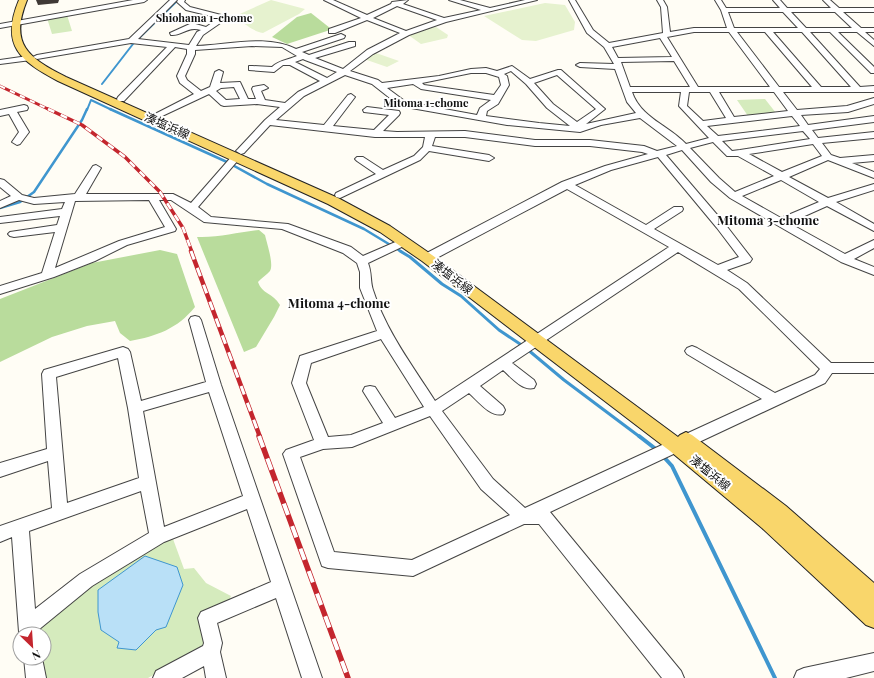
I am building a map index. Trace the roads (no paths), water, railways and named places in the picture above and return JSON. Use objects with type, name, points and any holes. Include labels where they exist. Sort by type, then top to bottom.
[{"type":"main road","name":"湊塩浜線","points":[[23,0],[12,23],[17,43],[45,70],[62,79],[238,154],[340,195],[368,208],[395,224],[431,255],[682,444],[779,512],[874,597]]},
{"type":"main road","name":"湊塩浜線","points":[[12,23],[30,0]]},
{"type":"main road","name":"湊塩浜線","points":[[32,57],[157,115],[359,214],[404,242],[431,255]]},
{"type":"main road","name":"湊塩浜線","points":[[682,444],[874,617]]},
{"type":"street","points":[[12,23],[144,0]]},
{"type":"street","points":[[130,42],[174,0]]},
{"type":"street","points":[[182,0],[180,2],[188,9],[225,17],[200,34],[191,48],[191,54],[183,69],[181,76],[183,81],[200,95]]},
{"type":"street","points":[[327,0],[406,33]]},
{"type":"street","points":[[386,0],[444,20]]},
{"type":"street","points":[[361,48],[332,31],[367,18],[405,0]]},
{"type":"street","points":[[452,0],[490,10]]},
{"type":"street","points":[[290,63],[289,62],[306,57],[361,48],[444,20],[534,0]]},
{"type":"street","points":[[572,0],[590,31],[607,46],[617,63],[631,102],[642,115],[679,142],[715,180],[734,196],[846,259],[874,271]]},
{"type":"street","points":[[660,0],[664,7],[665,35],[676,59],[696,90]]},
{"type":"street","points":[[718,0],[724,10],[732,31],[828,157],[874,175]]},
{"type":"street","points":[[776,0],[858,89]]},
{"type":"street","points":[[799,0],[809,10]]},
{"type":"street","points":[[826,0],[874,44]]},
{"type":"street","points":[[860,4],[871,10]]},
{"type":"street","points":[[724,10],[871,10]]},
{"type":"street","points":[[174,33],[192,25],[207,29]]},
{"type":"street","points":[[607,46],[694,30],[874,30]]},
{"type":"street","points":[[767,30],[819,90]]},
{"type":"street","points":[[832,30],[874,71]]},
{"type":"street","points":[[295,52],[341,36]]},
{"type":"street","points":[[0,62],[141,41],[191,48],[268,44],[284,45],[306,57],[375,82],[402,104],[427,109],[539,126],[579,128],[642,115]]},
{"type":"street","points":[[121,99],[172,46]]},
{"type":"street","points":[[192,208],[238,154],[268,122],[306,90],[344,72],[361,48]]},
{"type":"street","points":[[580,65],[676,59]]},
{"type":"street","points":[[252,68],[274,70],[281,63],[290,63],[327,81]]},
{"type":"street","points":[[498,73],[512,68],[529,82],[550,106],[579,128]]},
{"type":"street","points":[[381,86],[442,78],[473,70],[492,71],[502,76],[505,84],[495,102],[483,110],[481,117]]},
{"type":"street","points":[[212,89],[219,72]]},
{"type":"street","points":[[529,82],[558,72],[601,108],[579,128],[573,142]]},
{"type":"street","points":[[416,81],[421,87],[496,98]]},
{"type":"street","points":[[157,115],[218,86],[237,84],[245,102]]},
{"type":"street","points":[[261,101],[256,89],[264,88]]},
{"type":"street","points":[[212,89],[224,103],[261,101],[286,106]]},
{"type":"street","points":[[627,90],[874,89]]},
{"type":"street","points":[[685,90],[684,106],[730,154],[816,141],[874,135]]},
{"type":"street","points":[[713,90],[732,120]]},
{"type":"street","points":[[327,127],[351,97]]},
{"type":"street","points":[[701,124],[848,108],[874,101]]},
{"type":"street","points":[[0,114],[24,108]]},
{"type":"street","points":[[367,110],[396,114],[375,134]]},
{"type":"street","points":[[12,111],[24,132],[17,142]]},
{"type":"street","points":[[431,255],[566,184],[608,168],[658,153],[716,139],[806,127],[846,124],[874,119]]},
{"type":"street","points":[[268,122],[327,127],[375,134],[466,134],[535,143],[573,142],[644,149],[658,153],[746,259],[717,270]]},
{"type":"street","points":[[340,195],[417,158],[427,148],[431,134]]},
{"type":"street","points":[[427,148],[489,158]]},
{"type":"street","points":[[740,153],[874,228]]},
{"type":"street","points":[[734,196],[828,157]]},
{"type":"street","points":[[839,162],[874,158]]},
{"type":"street","points":[[360,159],[382,174]]},
{"type":"street","points":[[47,275],[66,212],[96,168]]},
{"type":"street","points":[[0,182],[18,197],[34,201],[75,197],[173,197],[192,208],[208,220],[284,226],[347,250],[362,261],[366,272],[366,288],[384,333],[446,429],[487,484],[523,517],[543,516],[674,678]]},
{"type":"street","points":[[566,184],[647,229],[744,286],[828,368],[874,368]]},
{"type":"street","points":[[782,222],[827,202],[874,186]]},
{"type":"street","points":[[0,205],[18,197]]},
{"type":"street","points":[[0,290],[47,275],[91,258],[123,243],[171,229],[152,197]]},
{"type":"street","points":[[647,229],[678,209]]},
{"type":"street","points":[[0,220],[66,212]]},
{"type":"street","points":[[14,234],[61,228]]},
{"type":"street","points":[[362,261],[404,242]]},
{"type":"street","points":[[846,259],[874,243]]},
{"type":"street","points":[[677,247],[470,386],[433,409],[352,441],[323,443],[291,454],[328,560],[412,568],[820,379],[828,368]]},
{"type":"street","points":[[195,320],[214,384],[312,678]]},
{"type":"street","points":[[323,443],[299,383],[305,360],[384,333]]},
{"type":"street","points":[[692,351],[775,400]]},
{"type":"street","points":[[60,513],[49,374],[123,352],[135,408],[158,537]]},
{"type":"street","points":[[503,363],[529,384]]},
{"type":"street","points":[[135,408],[214,384]]},
{"type":"street","points":[[470,386],[498,410]]},
{"type":"street","points":[[370,391],[392,425]]},
{"type":"street","points":[[0,470],[55,453]]},
{"type":"street","points":[[0,534],[147,482]]},
{"type":"street","points":[[33,626],[86,580],[158,537],[252,500]]},
{"type":"street","points":[[20,527],[28,626]]},
{"type":"street","points":[[216,678],[211,652],[213,643],[207,618],[281,587]]},
{"type":"street","points":[[163,678],[211,652]]},
{"type":"street","points":[[804,678],[874,662]]},
{"type":"street","points":[[34,666],[36,678]]},
{"type":"water","points":[[145,556],[177,567],[183,585],[166,627],[156,630],[136,650],[117,648],[119,642],[101,630],[98,612],[98,590]]},
{"type":"waterway","points":[[102,84],[133,44],[178,0]]},
{"type":"waterway","points":[[87,110],[91,100],[112,110]]},
{"type":"waterway","points":[[0,208],[20,202],[34,192],[82,120],[87,109]]},
{"type":"waterway","points":[[110,109],[227,162],[267,184],[364,229],[402,252]]},
{"type":"waterway","points":[[400,251],[410,257],[442,284],[461,296],[499,330],[523,346]]},
{"type":"waterway","points":[[527,349],[564,380],[640,437]]},
{"type":"waterway","points":[[639,436],[657,450]]},
{"type":"waterway","points":[[662,455],[672,466],[775,678]]},
{"type":"railway","points":[[0,86],[50,110]]},
{"type":"railway","points":[[48,109],[82,125],[125,157],[160,192],[183,228],[192,252]]},
{"type":"railway","points":[[191,251],[260,437]]},
{"type":"railway","points":[[259,436],[348,678]]},
{"type":"district","name":"Shiohama 1-chome","points":[[204,18]]},
{"type":"district","name":"Mitoma 1-chome","points":[[426,103]]},
{"type":"district","name":"Mitoma 3-chome","points":[[768,220]]},
{"type":"district","name":"Mitoma 4-chome","points":[[339,303]]}]
